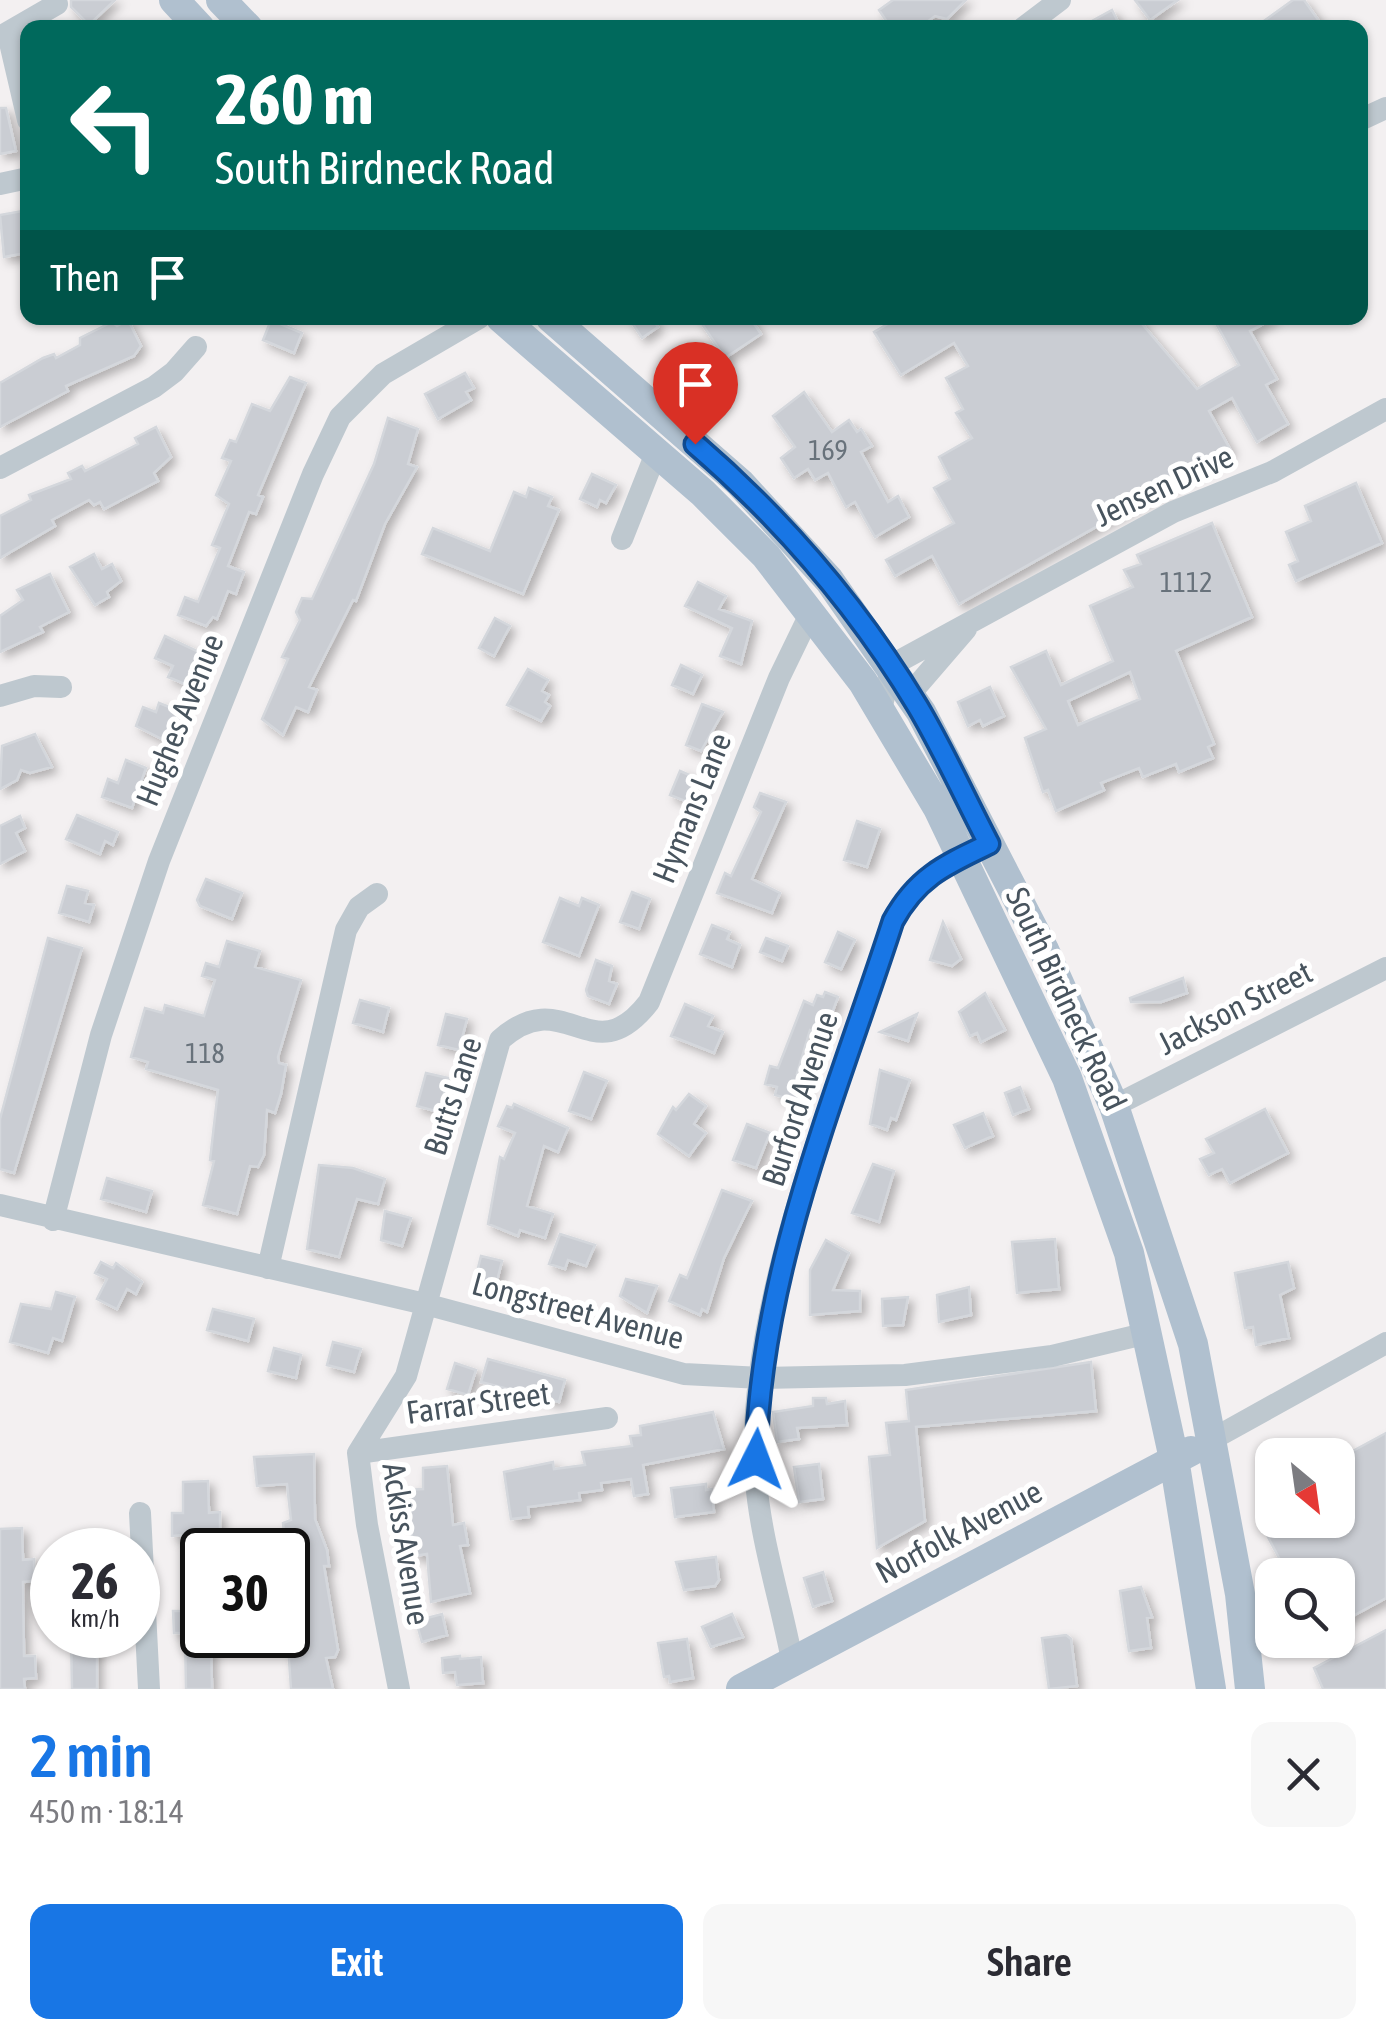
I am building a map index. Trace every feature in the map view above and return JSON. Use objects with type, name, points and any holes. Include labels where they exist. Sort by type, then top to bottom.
[{"type":"main road","points":[[174,0],[193,20]]},
{"type":"main road","points":[[222,0],[241,20]]},
{"type":"main road","name":"South Birdneck Road","points":[[509,325],[656,453],[766,556],[812,612],[881,709],[961,857],[1052,1042],[1087,1125],[1129,1252],[1174,1459],[1211,1689]]},
{"type":"main road","name":"South Birdneck Road","points":[[559,325],[765,508],[829,580],[910,694],[989,844],[1067,998],[1114,1106],[1193,1344],[1240,1594],[1250,1689]]},
{"type":"main road","name":"Norfolk Avenue","points":[[741,1689],[1211,1440]]},
{"type":"street","points":[[1033,20],[1060,0]]},
{"type":"street","points":[[30,20],[56,4]]},
{"type":"street","points":[[4,36],[20,92]]},
{"type":"street","name":"Hughes Avenue","points":[[53,1220],[102,1035],[159,861],[312,474],[340,417],[370,385],[410,354],[466,325]]},
{"type":"street","points":[[0,468],[154,387],[174,372],[196,346]]},
{"type":"street","name":"Jensen Drive","points":[[892,665],[1173,512],[1272,472],[1386,409]]},
{"type":"street","points":[[622,538],[656,453]]},
{"type":"street","name":"Hymans Lane","points":[[630,1026],[649,1002],[779,678],[812,612]]},
{"type":"street","name":"Jensen Drive","points":[[910,694],[948,654],[970,622]]},
{"type":"street","points":[[881,709],[892,665]]},
{"type":"street","points":[[0,696],[34,686],[62,687]]},
{"type":"street","name":"Burford Avenue","points":[[792,1660],[756,1482],[761,1378],[779,1276],[893,921],[908,893],[961,857],[989,844]]},
{"type":"street","points":[[268,1268],[346,930],[359,907],[376,894]]},
{"type":"street","name":"Jackson Street","points":[[1114,1106],[1386,968]]},
{"type":"street","name":"Butts Lane","points":[[426,1304],[500,1040],[519,1024],[546,1017],[608,1034],[630,1026]]},
{"type":"street","name":"Longstreet Avenue","points":[[0,1206],[426,1304],[684,1374],[850,1378],[979,1368],[1148,1333]]},
{"type":"street","name":"Ackiss Avenue","points":[[399,1689],[367,1525],[358,1452],[406,1376],[426,1304]]},
{"type":"street","points":[[1211,1440],[1386,1343]]},
{"type":"street","name":"Farrar Street","points":[[358,1452],[606,1418]]},
{"type":"street","points":[[140,1513],[149,1689]]},
{"type":"building","points":[[71,0],[115,0],[94,20],[84,20],[71,7]]},
{"type":"building","points":[[893,0],[966,0],[947,19],[935,16],[930,20],[886,20],[879,10]]},
{"type":"building","points":[[1135,0],[1178,0],[1150,20]]},
{"type":"building","points":[[1293,0],[1304,0],[1318,20],[1265,20]]},
{"type":"building","points":[[1112,10],[1117,20],[1094,20]]},
{"type":"building","points":[[0,108],[6,108],[16,151],[0,154]]},
{"type":"building","points":[[20,211],[20,254],[4,257],[0,215]]},
{"type":"building","points":[[106,325],[130,325],[141,346],[134,356],[66,386],[68,391],[0,427],[0,383],[43,358],[54,354],[56,358],[80,345],[80,338]]},
{"type":"building","points":[[269,325],[283,325],[302,333],[294,353],[263,340]]},
{"type":"building","points":[[634,325],[657,325],[658,327],[642,338]]},
{"type":"building","points":[[703,325],[755,325],[761,334],[725,358]]},
{"type":"building","points":[[886,325],[1143,325],[1197,389],[1239,365],[1217,325],[1262,325],[1250,331],[1277,379],[1266,385],[1288,424],[1257,442],[1232,398],[1209,411],[1231,451],[959,604],[932,556],[895,576],[886,560],[954,523],[934,488],[950,479],[939,457],[972,438],[956,413],[963,409],[946,378],[968,366],[954,343],[901,375],[874,332]]},
{"type":"building","points":[[465,373],[474,388],[466,392],[471,400],[438,419],[425,394]]},
{"type":"building","points":[[290,377],[306,383],[258,495],[263,497],[256,514],[249,512],[228,566],[244,572],[236,594],[228,591],[217,619],[213,617],[206,626],[178,615],[185,597],[198,602],[220,548],[212,545],[229,504],[216,495],[231,461],[222,458],[230,440],[236,442],[252,404],[270,411]]},
{"type":"building","points":[[804,392],[832,432],[849,420],[857,432],[861,429],[872,446],[861,452],[888,502],[898,496],[909,517],[875,537],[855,502],[846,507],[828,473],[815,480],[808,469],[794,478],[781,458],[795,447],[773,416]]},
{"type":"building","points":[[388,418],[418,429],[408,464],[417,467],[385,524],[356,601],[353,600],[309,687],[317,690],[308,712],[296,707],[283,735],[262,719],[288,659],[282,657],[300,620],[296,612],[302,598],[312,599],[374,464]]},
{"type":"building","points":[[156,427],[171,457],[154,473],[158,481],[104,509],[100,502],[94,505],[89,500],[52,520],[55,526],[0,558],[0,516],[31,500],[29,495],[71,479],[68,473],[82,466],[85,471],[138,444],[135,438]]},
{"type":"building","points":[[592,474],[616,485],[606,503],[600,500],[597,507],[580,499]]},
{"type":"building","points":[[1356,483],[1382,543],[1296,581],[1289,565],[1298,561],[1286,532],[1311,521],[1305,506]]},
{"type":"building","points":[[529,488],[552,497],[548,506],[559,510],[523,594],[422,554],[433,528],[490,551],[514,492],[526,497]]},
{"type":"building","points":[[1212,523],[1252,617],[1176,651],[1214,744],[1208,747],[1213,758],[1179,772],[1176,764],[1143,777],[1139,768],[1101,783],[1104,790],[1056,811],[1048,790],[1043,792],[1025,738],[1046,729],[1011,667],[1046,651],[1061,685],[1113,661],[1090,606],[1133,587],[1124,570],[1141,564],[1137,555]],"holes":[[[1130,672],[1140,699],[1078,725],[1068,701]]]},
{"type":"building","points":[[94,554],[102,569],[112,564],[121,581],[107,592],[109,597],[95,605],[70,567]]},
{"type":"building","points":[[50,574],[69,612],[40,627],[43,632],[0,652],[0,616],[23,600],[17,590]]},
{"type":"building","points":[[698,582],[726,596],[719,609],[752,621],[741,664],[720,656],[732,628],[685,606]]},
{"type":"building","points":[[495,618],[510,626],[494,656],[479,648]]},
{"type":"building","points":[[165,636],[199,652],[196,658],[200,660],[187,685],[168,677],[173,666],[155,658]]},
{"type":"building","points":[[681,665],[702,675],[693,694],[672,685]]},
{"type":"building","points":[[528,669],[548,680],[542,691],[549,695],[545,702],[550,706],[541,721],[507,705]]},
{"type":"building","points":[[990,687],[1004,716],[983,726],[980,720],[968,726],[958,702]]},
{"type":"building","points":[[159,703],[182,712],[170,743],[136,726],[143,707],[156,712]]},
{"type":"building","points":[[702,704],[723,712],[701,751],[686,745]]},
{"type":"building","points":[[35,734],[52,767],[30,773],[21,770],[17,780],[0,789],[2,746]]},
{"type":"building","points":[[126,760],[146,768],[132,808],[102,797],[108,779],[118,783]]},
{"type":"building","points":[[680,771],[701,780],[690,803],[670,795]]},
{"type":"building","points":[[760,793],[786,802],[752,879],[780,893],[772,913],[717,893],[725,873],[731,876],[761,812],[754,807]]},
{"type":"building","points":[[77,815],[118,832],[113,845],[105,841],[100,854],[66,839]]},
{"type":"building","points":[[20,816],[25,828],[16,833],[25,851],[0,864],[0,826]]},
{"type":"building","points":[[857,821],[880,829],[867,867],[844,860]]},
{"type":"building","points":[[206,879],[242,893],[232,919],[200,906],[197,900]]},
{"type":"building","points":[[67,886],[88,891],[85,903],[94,905],[89,922],[59,913]]},
{"type":"building","points":[[632,892],[650,899],[639,929],[620,922]]},
{"type":"building","points":[[560,898],[579,906],[582,898],[599,905],[579,956],[543,942]]},
{"type":"building","points":[[943,922],[961,959],[952,966],[930,960]]},
{"type":"building","points":[[712,925],[730,932],[727,939],[740,945],[732,967],[700,954]]},
{"type":"building","points":[[838,932],[855,940],[841,969],[825,962]]},
{"type":"building","points":[[48,938],[82,948],[14,1173],[0,1169],[0,1119]]},
{"type":"building","points":[[766,938],[788,946],[782,961],[760,952]]},
{"type":"building","points":[[227,941],[260,951],[255,967],[301,980],[278,1057],[279,1063],[286,1065],[281,1094],[275,1113],[267,1110],[264,1155],[258,1167],[250,1166],[237,1214],[203,1205],[214,1161],[210,1160],[218,1090],[146,1069],[148,1062],[131,1057],[145,1008],[163,1013],[165,1005],[204,1016],[215,980],[202,976],[206,963],[219,967]]},
{"type":"building","points":[[596,960],[612,966],[609,981],[617,984],[609,1004],[588,996],[586,990]]},
{"type":"building","points":[[1183,978],[1187,993],[1161,1002],[1131,1002],[1130,998]]},
{"type":"building","points":[[825,992],[838,997],[824,1035],[810,1030],[797,1074],[807,1077],[802,1103],[775,1095],[777,1087],[765,1084],[770,1066],[778,1068],[804,1001],[813,1005],[817,995],[823,997]]},
{"type":"building","points":[[985,993],[1005,1030],[981,1042],[977,1033],[970,1036],[959,1012]]},
{"type":"building","points":[[360,1000],[389,1008],[383,1032],[353,1023]]},
{"type":"building","points":[[685,1004],[713,1016],[708,1026],[723,1032],[714,1053],[671,1036]]},
{"type":"building","points":[[446,1014],[467,1019],[459,1050],[438,1045]]},
{"type":"building","points":[[917,1014],[908,1041],[880,1032]]},
{"type":"building","points":[[880,1070],[910,1080],[896,1120],[891,1118],[887,1130],[870,1124]]},
{"type":"building","points":[[584,1072],[607,1081],[591,1119],[569,1111]]},
{"type":"building","points":[[426,1073],[448,1078],[439,1112],[417,1106]]},
{"type":"building","points":[[1020,1087],[1029,1109],[1013,1115],[1005,1093]]},
{"type":"building","points":[[689,1094],[706,1106],[694,1124],[706,1133],[689,1156],[658,1134],[673,1107],[676,1110]]},
{"type":"building","points":[[514,1104],[568,1128],[558,1152],[544,1146],[527,1206],[553,1214],[545,1238],[520,1230],[518,1236],[488,1224],[500,1157],[504,1159],[515,1133],[498,1126],[507,1106],[512,1108]]},
{"type":"building","points":[[1265,1109],[1288,1153],[1230,1183],[1222,1169],[1209,1175],[1200,1159],[1214,1153],[1206,1139]]},
{"type":"building","points":[[983,1113],[993,1136],[965,1148],[954,1125]]},
{"type":"building","points":[[747,1124],[770,1133],[756,1168],[733,1160]]},
{"type":"building","points":[[873,1164],[894,1171],[879,1222],[852,1213]]},
{"type":"building","points":[[319,1165],[353,1168],[385,1179],[378,1204],[357,1199],[339,1257],[307,1249]]},
{"type":"building","points":[[107,1178],[152,1191],[146,1212],[101,1199]]},
{"type":"building","points":[[722,1190],[752,1201],[724,1258],[707,1312],[702,1309],[700,1315],[669,1301],[680,1275],[687,1278]]},
{"type":"building","points":[[385,1211],[411,1218],[402,1246],[381,1240]]},
{"type":"building","points":[[560,1234],[595,1245],[586,1266],[568,1260],[565,1269],[549,1264]]},
{"type":"building","points":[[1055,1239],[1059,1289],[1017,1293],[1012,1242]]},
{"type":"building","points":[[826,1240],[849,1253],[833,1290],[860,1291],[860,1311],[810,1315],[810,1270]]},
{"type":"building","points":[[481,1256],[502,1261],[495,1289],[474,1284]]},
{"type":"building","points":[[101,1262],[113,1268],[116,1263],[142,1282],[136,1294],[127,1289],[117,1309],[97,1299],[107,1279],[95,1273]]},
{"type":"building","points":[[1288,1262],[1294,1288],[1280,1295],[1289,1338],[1256,1345],[1253,1327],[1245,1328],[1235,1273]]},
{"type":"building","points":[[626,1279],[657,1286],[647,1313],[620,1296]]},
{"type":"building","points":[[969,1287],[971,1315],[939,1322],[937,1295]]},
{"type":"building","points":[[56,1292],[75,1297],[62,1341],[53,1338],[48,1353],[10,1342],[21,1304],[51,1309]]},
{"type":"building","points":[[908,1297],[903,1325],[883,1326],[882,1299]]},
{"type":"building","points":[[213,1309],[254,1319],[248,1341],[207,1330]]},
{"type":"building","points":[[333,1342],[361,1349],[354,1372],[327,1365]]},
{"type":"building","points":[[274,1348],[301,1355],[296,1378],[268,1371]]},
{"type":"building","points":[[488,1359],[565,1380],[559,1402],[481,1382]]},
{"type":"building","points":[[1091,1362],[1096,1411],[916,1427],[925,1521],[877,1548],[869,1457],[890,1455],[886,1423],[909,1421],[906,1390]]},
{"type":"building","points":[[455,1363],[476,1370],[468,1395],[447,1389]]},
{"type":"building","points":[[813,1398],[826,1398],[827,1404],[845,1401],[847,1425],[797,1428],[799,1439],[777,1442],[773,1412],[813,1406]]},
{"type":"building","points":[[713,1412],[724,1449],[643,1465],[648,1494],[634,1496],[631,1479],[601,1483],[602,1490],[579,1493],[580,1500],[528,1507],[529,1517],[511,1519],[504,1472],[553,1462],[554,1469],[585,1465],[582,1452],[632,1446],[630,1436],[641,1435],[640,1426]]},
{"type":"building","points":[[1386,1433],[1386,1598],[1355,1615],[1355,1558],[1279,1558],[1269,1538],[1355,1538],[1355,1450]]},
{"type":"building","points":[[314,1454],[315,1519],[327,1550],[329,1566],[324,1566],[338,1650],[335,1657],[326,1658],[333,1689],[291,1689],[289,1658],[310,1658],[310,1528],[284,1528],[283,1523],[291,1520],[287,1484],[257,1486],[254,1457]]},
{"type":"building","points":[[819,1464],[823,1499],[799,1502],[794,1467]]},
{"type":"building","points":[[447,1466],[453,1525],[464,1523],[468,1545],[460,1546],[470,1593],[431,1602],[427,1554],[414,1556],[407,1490],[423,1489],[423,1468]]},
{"type":"building","points":[[208,1481],[209,1513],[220,1512],[220,1528],[180,1528],[180,1535],[172,1536],[172,1513],[183,1513],[183,1482]]},
{"type":"building","points":[[706,1484],[706,1490],[712,1489],[714,1512],[675,1517],[671,1488]]},
{"type":"building","points":[[22,1528],[23,1560],[30,1559],[30,1581],[23,1582],[24,1656],[35,1658],[36,1678],[24,1679],[25,1689],[0,1689],[0,1529]]},
{"type":"building","points":[[716,1557],[719,1580],[715,1586],[684,1590],[676,1562]]},
{"type":"building","points":[[823,1572],[832,1601],[813,1607],[804,1578]]},
{"type":"building","points":[[1141,1587],[1152,1617],[1147,1618],[1151,1648],[1129,1651],[1120,1591]]},
{"type":"building","points":[[173,1611],[180,1611],[180,1633],[174,1633]]},
{"type":"building","points":[[442,1614],[447,1635],[422,1642],[416,1621]]},
{"type":"building","points":[[732,1614],[743,1637],[711,1647],[702,1627]]},
{"type":"building","points":[[1386,1630],[1386,1689],[1323,1689],[1314,1668],[1333,1658],[1355,1658],[1355,1646]]},
{"type":"building","points":[[1066,1635],[1071,1639],[1077,1686],[1049,1689],[1042,1638]]},
{"type":"building","points":[[687,1639],[693,1678],[670,1682],[669,1676],[664,1677],[658,1643]]},
{"type":"building","points":[[481,1657],[483,1683],[457,1685],[455,1672],[443,1673],[442,1658]]},
{"type":"building","points":[[71,1658],[97,1658],[97,1689],[72,1689]]},
{"type":"building","points":[[185,1658],[211,1658],[212,1689],[186,1689]]},
{"type":"route","points":[[695,444],[790,534],[863,625],[920,712],[989,844],[933,872],[908,893],[893,921],[779,1276],[761,1378],[756,1459]]}]
